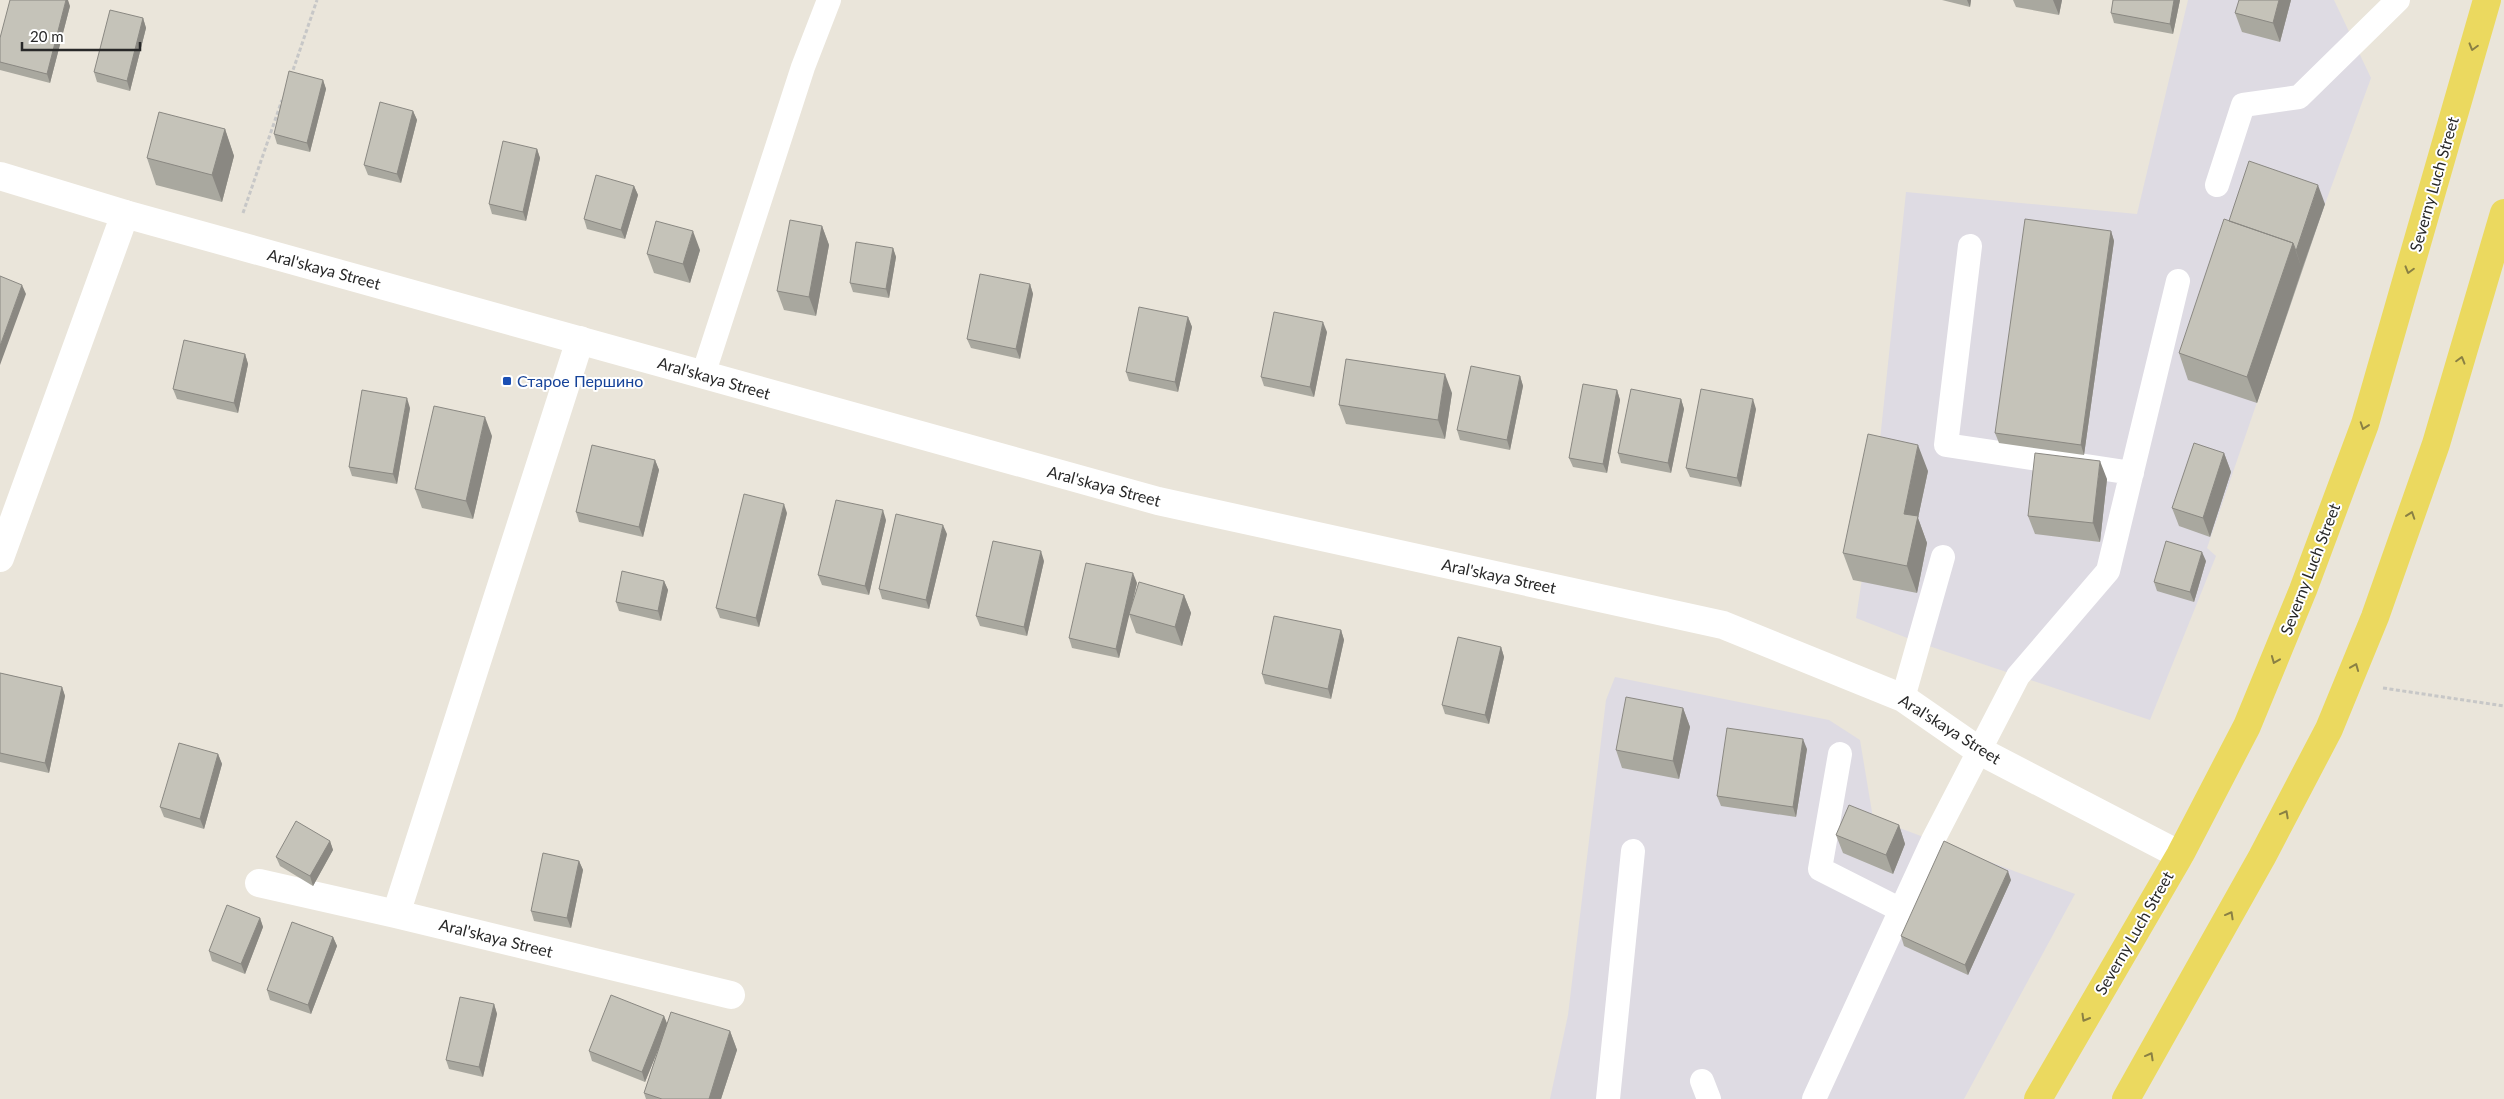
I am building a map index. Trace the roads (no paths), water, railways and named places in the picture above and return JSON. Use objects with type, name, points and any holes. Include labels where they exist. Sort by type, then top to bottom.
[{"type":"main road","name":"Severny Luch Street","points":[[2038,1099],[2180,855],[2248,726],[2303,590],[2365,424],[2487,0]]},
{"type":"main road","points":[[2126,1099],[2266,849],[2329,729],[2375,617],[2436,444],[2504,212]]},
{"type":"street","name":"Aral'skaya Street","points":[[0,176],[125,214],[1158,502],[1723,625],[1903,698],[1978,750],[2180,855]]},
{"type":"street","points":[[0,558],[125,214]]},
{"type":"street","points":[[396,914],[580,340]]},
{"type":"street","name":"Aral'skaya Street","points":[[259,883],[731,995]]},
{"type":"lane","points":[[703,375],[803,68],[829,0]]},
{"type":"lane","points":[[2217,186],[2243,105],[2299,97],[2398,0]]},
{"type":"lane","points":[[1970,246],[1946,446],[2132,473]]},
{"type":"lane","points":[[1814,1099],[1901,910],[1978,750],[2018,676],[2108,571],[2178,281]]},
{"type":"lane","points":[[1903,698],[1943,557]]},
{"type":"lane","points":[[1840,754],[1820,869],[1901,910]]},
{"type":"lane","points":[[1608,1099],[1633,851]]},
{"type":"place","name":"Старое Першино","points":[[507,381]]}]
